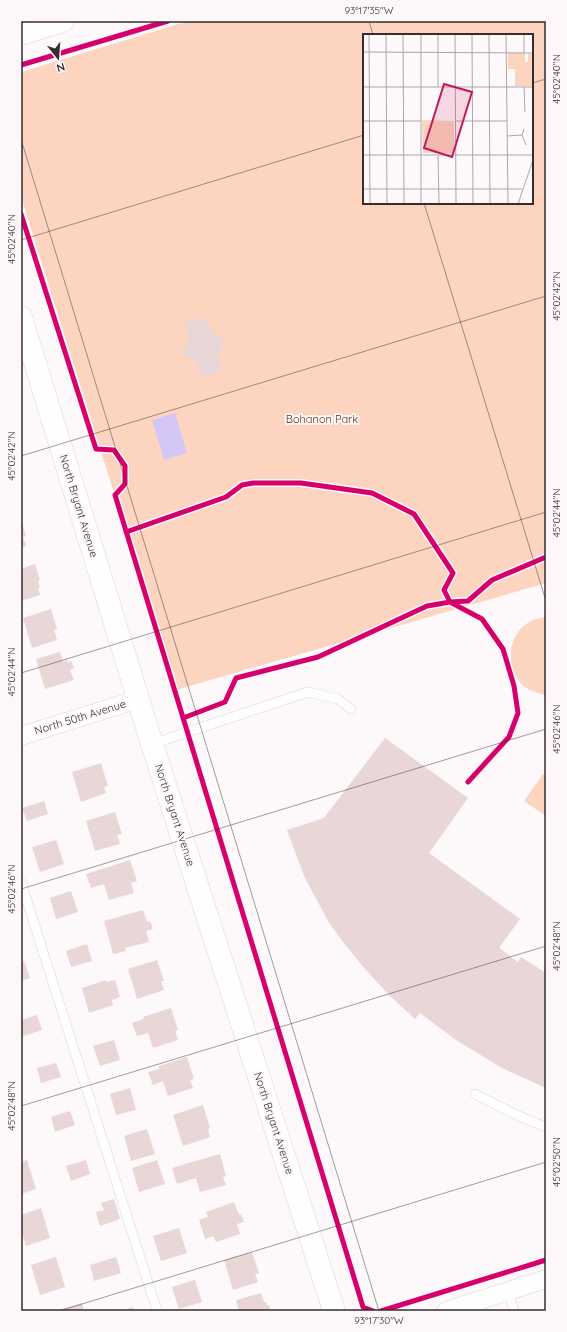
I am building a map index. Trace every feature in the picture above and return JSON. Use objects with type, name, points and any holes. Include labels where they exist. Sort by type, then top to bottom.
[{"type":"street","points":[[21,34],[63,21]]},
{"type":"street","name":"North Bryant Avenue","points":[[21,317],[152,744],[334,1311]]},
{"type":"street","name":"North 50th Avenue","points":[[21,736],[138,699]]},
{"type":"street","points":[[446,1311],[546,1279]]},
{"type":"lane","points":[[152,744],[308,692],[338,699],[351,709]]},
{"type":"lane","points":[[21,882],[157,1311]]},
{"type":"lane","points":[[475,1094],[504,1109],[546,1127]]},
{"type":"lane","points":[[508,1291],[514,1311]]},
{"type":"green space","name":"Bohanon Park","points":[[188,21],[546,21],[546,583],[176,690],[21,197],[21,72]]},
{"type":"green space","points":[[546,617],[545,695],[530,690],[520,682],[512,666],[511,653],[516,634],[520,629],[531,621]]},
{"type":"green space","points":[[543,774],[546,776],[546,816],[524,801]]},
{"type":"shaded area","points":[[175,413],[187,453],[164,460],[152,420]]},
{"type":"building","points":[[206,317],[212,333],[225,340],[218,354],[223,370],[201,377],[196,361],[181,354],[189,339],[184,324]]},
{"type":"building","points":[[21,519],[26,536],[23,537],[26,546],[21,548]]},
{"type":"building","points":[[35,564],[40,580],[38,581],[40,587],[38,588],[40,595],[21,601],[21,569]]},
{"type":"building","points":[[51,609],[57,629],[54,630],[57,640],[32,648],[23,618]]},
{"type":"building","points":[[60,652],[63,662],[67,660],[68,663],[71,661],[74,668],[70,670],[74,680],[45,689],[36,659]]},
{"type":"building","points":[[385,738],[468,798],[429,853],[520,919],[499,948],[518,962],[521,957],[546,973],[546,1088],[502,1068],[456,1040],[420,1013],[415,1019],[389,995],[343,942],[328,921],[304,876],[287,830],[324,818]]},
{"type":"building","points":[[101,763],[108,786],[104,787],[106,793],[81,802],[72,772]]},
{"type":"building","points":[[44,801],[48,814],[27,821],[22,808]]},
{"type":"building","points":[[115,812],[122,834],[117,835],[120,844],[95,851],[86,821]]},
{"type":"building","points":[[56,840],[64,864],[40,872],[32,847]]},
{"type":"building","points":[[130,860],[137,881],[131,883],[134,893],[109,900],[104,884],[91,888],[86,874]]},
{"type":"building","points":[[71,891],[78,912],[56,919],[50,898]]},
{"type":"building","points":[[143,910],[147,922],[150,921],[153,929],[146,931],[149,942],[125,948],[126,951],[113,954],[104,921]]},
{"type":"building","points":[[87,944],[92,961],[71,967],[66,951]]},
{"type":"building","points":[[157,960],[164,981],[161,981],[164,990],[137,999],[128,969]]},
{"type":"building","points":[[24,961],[30,978],[21,981],[21,962]]},
{"type":"building","points":[[106,980],[106,982],[115,980],[120,997],[112,1000],[113,1005],[89,1013],[82,988]]},
{"type":"building","points":[[171,1008],[178,1030],[175,1031],[178,1040],[153,1048],[148,1033],[137,1036],[132,1023],[144,1019],[143,1017]]},
{"type":"building","points":[[37,1015],[42,1030],[21,1037],[21,1020]]},
{"type":"building","points":[[114,1040],[120,1060],[100,1066],[93,1046]]},
{"type":"building","points":[[187,1057],[194,1079],[190,1080],[193,1088],[168,1096],[163,1081],[153,1085],[148,1072],[159,1069],[159,1066]]},
{"type":"building","points":[[56,1063],[61,1077],[41,1083],[37,1068]]},
{"type":"building","points":[[130,1088],[136,1110],[116,1115],[110,1094]]},
{"type":"building","points":[[203,1105],[210,1128],[208,1129],[210,1137],[183,1146],[173,1115]]},
{"type":"building","points":[[70,1111],[75,1125],[55,1132],[51,1117]]},
{"type":"building","points":[[147,1129],[155,1154],[131,1161],[124,1136]]},
{"type":"building","points":[[220,1154],[226,1176],[223,1177],[226,1185],[200,1192],[196,1178],[177,1184],[172,1168]]},
{"type":"building","points":[[27,1160],[36,1189],[21,1194],[21,1162]]},
{"type":"building","points":[[86,1160],[90,1174],[71,1181],[66,1166]]},
{"type":"building","points":[[157,1160],[165,1184],[139,1192],[132,1168]]},
{"type":"building","points":[[114,1199],[120,1219],[100,1226],[96,1212],[104,1210],[101,1203]]},
{"type":"building","points":[[234,1202],[239,1215],[241,1214],[244,1222],[237,1224],[240,1234],[216,1242],[213,1236],[205,1239],[199,1220],[208,1217],[206,1212]]},
{"type":"building","points":[[41,1208],[50,1238],[26,1246],[21,1229],[21,1215]]},
{"type":"building","points":[[179,1228],[187,1253],[161,1261],[153,1236]]},
{"type":"building","points":[[252,1252],[259,1273],[255,1274],[258,1282],[233,1290],[224,1260]]},
{"type":"building","points":[[56,1257],[65,1287],[40,1295],[31,1265]]},
{"type":"building","points":[[116,1257],[121,1273],[94,1281],[90,1265]]},
{"type":"building","points":[[195,1280],[202,1302],[179,1309],[172,1287]]},
{"type":"building","points":[[261,1293],[264,1302],[269,1305],[271,1311],[239,1311],[236,1300]]},
{"type":"building","points":[[82,1303],[84,1311],[55,1311]]},
{"type":"building","points":[[133,1307],[134,1311],[121,1311]]},
{"type":"cycle path","points":[[21,65],[168,21]]},
{"type":"cycle path","points":[[21,214],[96,449],[114,450],[125,466],[125,484],[115,495],[363,1307],[373,1311]]},
{"type":"cycle path","points":[[126,532],[226,497],[242,485],[253,483],[301,483],[372,493],[414,514],[453,573],[444,590],[450,602],[482,619],[503,649],[514,686],[518,713],[509,737],[468,782]]},
{"type":"cycle path","points":[[183,718],[225,702],[236,678],[318,657],[427,606],[468,601],[492,580],[546,557]]},
{"type":"cycle path","points":[[381,1311],[546,1260]]}]
